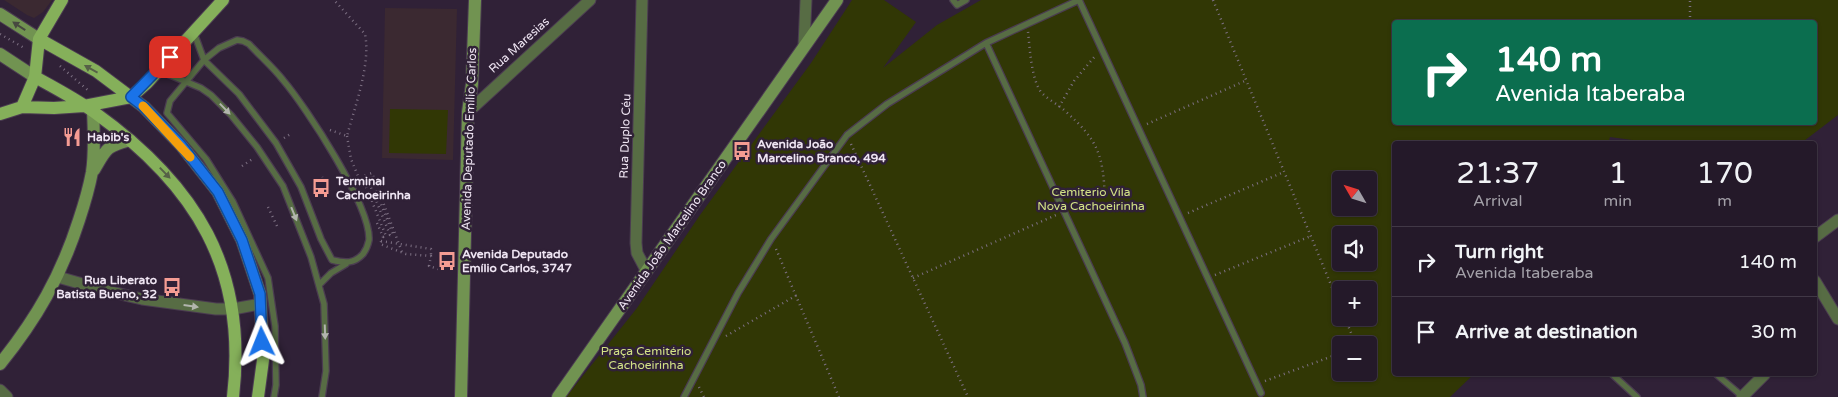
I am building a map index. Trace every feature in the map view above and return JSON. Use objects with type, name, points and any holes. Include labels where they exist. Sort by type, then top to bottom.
[{"type":"main road","points":[[22,107],[35,77],[39,39],[62,0]]},
{"type":"main road","points":[[0,114],[22,107],[89,108],[131,97],[223,0]]},
{"type":"main road","name":"Avenida Deputado Emílio Carlos","points":[[462,397],[468,112],[472,84],[474,0]]},
{"type":"main road","name":"Avenida João Marcelino Branco","points":[[558,397],[837,0]]},
{"type":"main road","points":[[0,14],[39,39],[96,71],[144,107],[181,145],[218,192],[242,240],[260,294],[263,360],[258,397]]},
{"type":"main road","points":[[0,54],[35,77],[89,108],[130,140],[174,183],[194,208],[210,237],[221,265],[233,309],[236,341],[233,397]]},
{"type":"main road","points":[[0,364],[36,307],[58,277],[72,241],[92,172],[94,138],[89,108]]},
{"type":"main road","points":[[92,172],[106,149],[130,140]]},
{"type":"street","name":"Rua Maresias","points":[[468,112],[590,0]]},
{"type":"street","name":"Rua Duplo Céu","points":[[642,0],[636,243],[638,253],[646,270]]},
{"type":"street","points":[[804,46],[806,0]]},
{"type":"street","points":[[1817,236],[1838,220]]},
{"type":"street","points":[[58,277],[142,299],[216,309],[233,309],[260,304]]},
{"type":"street","points":[[1817,283],[1838,319]]},
{"type":"street","points":[[1742,397],[1763,376]]},
{"type":"street","points":[[0,390],[7,397]]},
{"type":"lane","points":[[953,0],[957,5],[966,0]]},
{"type":"lane","points":[[684,397],[738,293],[771,239],[847,136],[886,104],[986,43],[1079,0],[1261,393]]},
{"type":"lane","points":[[194,32],[204,60],[239,94],[264,126],[295,174],[321,239],[332,260],[346,264]]},
{"type":"lane","points":[[274,397],[276,385],[275,326],[268,278],[233,202],[206,159],[166,113],[170,101],[204,60],[219,48],[237,40],[243,40],[249,44],[284,80],[341,166],[361,208],[368,233],[368,246],[354,260],[331,273],[320,284]]},
{"type":"lane","points":[[986,43],[1124,344],[1143,397]]},
{"type":"lane","points":[[158,70],[211,94],[261,153],[283,186],[311,257],[324,304],[326,371],[322,397]]},
{"type":"lane","points":[[1614,376],[1637,397]]},
{"type":"lane","points":[[1718,376],[1742,397]]},
{"type":"path","points":[[315,125],[347,136],[365,65],[365,34],[334,0]]},
{"type":"path","points":[[1213,0],[1332,287]]},
{"type":"path","points":[[1690,0],[1690,20]]},
{"type":"path","points":[[1028,23],[1036,80],[1041,91],[1050,101],[1060,106],[1095,144],[1104,169],[1105,199]]},
{"type":"path","points":[[0,34],[17,44]]},
{"type":"path","points":[[1060,106],[1078,75],[1102,48]]},
{"type":"path","points":[[186,64],[191,58]]},
{"type":"path","points":[[56,63],[85,88]]},
{"type":"path","points":[[1138,127],[1247,80]]},
{"type":"path","points":[[847,136],[968,397]]},
{"type":"path","points":[[242,166],[261,153]]},
{"type":"path","points":[[1180,217],[1284,172]]},
{"type":"path","points":[[383,237],[386,236],[362,176],[366,175],[390,235],[393,234],[369,174],[372,173],[402,252]]},
{"type":"path","points":[[322,178],[330,193],[326,194]]},
{"type":"path","points":[[268,207],[277,226],[274,227]]},
{"type":"path","points":[[913,278],[1064,211]]},
{"type":"path","points":[[1208,278],[1311,236]]},
{"type":"path","points":[[771,239],[839,397]]},
{"type":"path","points":[[381,241],[431,249],[430,266],[438,268]]},
{"type":"path","points":[[382,245],[402,252],[431,256]]},
{"type":"path","points":[[712,344],[796,295]]},
{"type":"path","points":[[1257,384],[1332,356]]},
{"type":"shaded area","points":[[4,0],[52,0],[43,12],[34,18]]},
{"type":"shaded area","points":[[385,8],[457,9],[453,160],[382,158]]},
{"type":"green space","name":"Cemiterio Vila Nova Cachoeirinha","points":[[852,0],[884,0],[916,22],[883,68],[937,25],[981,0],[1838,0],[1838,115],[1804,141],[1640,141],[1610,137],[1609,141],[1392,141],[1392,376],[1472,376],[1450,397],[566,397],[637,308],[700,215],[811,63]]},
{"type":"green space","points":[[390,109],[448,110],[446,154],[389,153]]},
{"type":"slow traffic","points":[[143,106],[181,145],[190,157]]},
{"type":"place","name":"Habib's","points":[[72,137]]},
{"type":"place","name":"Avenida João Marcelino Branco, 494","points":[[742,151]]},
{"type":"place","name":"Terminal Cachoeirinha","points":[[321,188]]},
{"type":"place","name":"Avenida Deputado Emílio Carlos, 3747","points":[[447,261]]},
{"type":"place","name":"Rua Liberato Batista Bueno, 32","points":[[172,287]]},
{"type":"route","points":[[170,57],[131,97],[144,107],[181,145],[218,192],[242,240],[260,294],[262,342]]},
{"type":"park label","name":"Praça Cemitério Cachoeirinha","points":[[646,358]]}]
